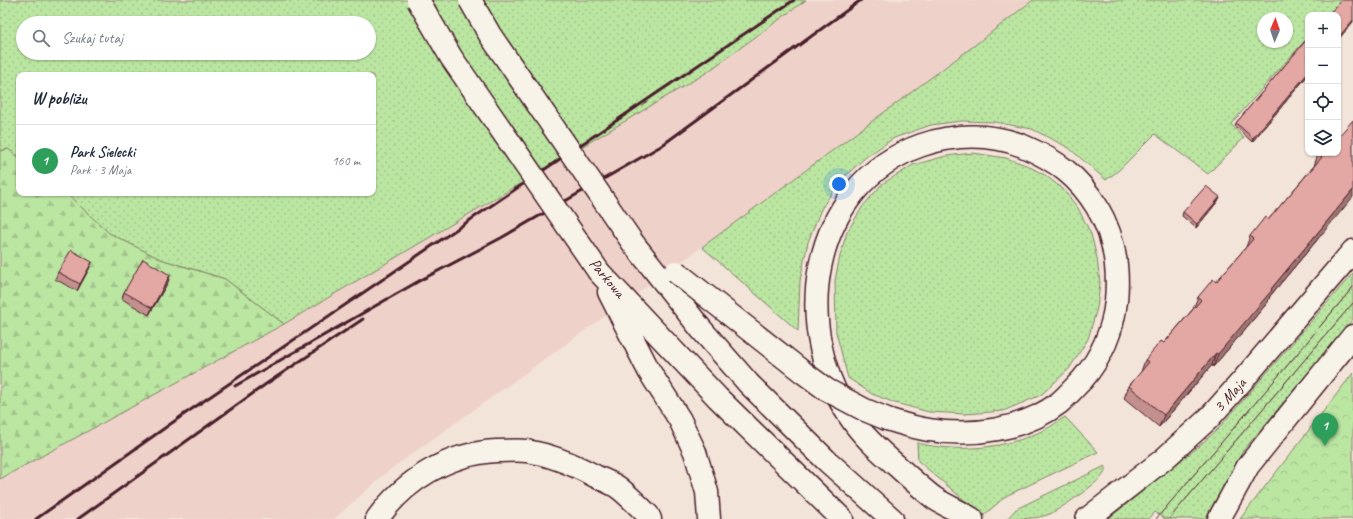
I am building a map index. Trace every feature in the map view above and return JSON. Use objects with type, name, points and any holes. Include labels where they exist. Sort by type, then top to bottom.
[{"type":"street","name":"Parkowa","points":[[418,0],[451,57],[599,272],[718,398],[842,519]]},
{"type":"street","points":[[470,0],[490,35],[633,243],[701,329],[749,384],[826,460],[892,519]]},
{"type":"street","points":[[633,243],[676,272],[827,390],[865,410],[907,426],[930,431],[974,432],[996,430],[1039,415],[1058,404],[1087,374],[1100,355],[1108,335],[1115,312],[1117,286],[1113,245],[1099,210],[1088,193],[1074,177],[1058,164],[1015,143],[994,138],[975,136],[934,140],[912,148],[885,164],[860,184],[837,217],[828,235],[822,257],[816,298],[817,326],[832,386],[843,406],[856,425],[875,446],[936,499],[972,519]]},
{"type":"street","name":"3 Maja","points":[[1084,519],[1159,463],[1209,418],[1353,251]]},
{"type":"street","points":[[599,272],[649,371],[680,420],[695,452],[707,492],[709,519]]},
{"type":"street","points":[[1219,519],[1248,466],[1353,336]]},
{"type":"street","points":[[377,519],[399,493],[413,481],[432,469],[449,461],[468,456],[508,450],[526,451],[568,462],[619,489],[648,515],[650,519]]},
{"type":"shaded area","points":[[806,0],[1033,0],[971,48],[702,247],[391,469],[334,519],[0,519],[0,479],[284,324],[706,73]]},
{"type":"green space","points":[[0,0],[806,0],[706,73],[284,324],[225,279],[160,259],[109,233],[69,196],[376,196],[376,72],[16,72],[16,155],[8,149],[0,151]]},
{"type":"green space","points":[[1033,0],[1341,0],[1331,12],[1305,12],[1305,40],[1231,124],[1244,138],[1208,174],[1155,134],[1118,171],[1106,180],[1069,148],[1032,129],[994,122],[961,121],[931,125],[894,138],[866,157],[840,181],[821,209],[808,242],[800,281],[798,331],[702,247],[971,48]]},
{"type":"green space","points":[[8,149],[16,155],[16,196],[69,196],[109,233],[160,259],[225,279],[284,324],[0,479],[0,151]]},
{"type":"green space","points":[[973,153],[1006,158],[1026,165],[1045,175],[1063,189],[1078,208],[1091,234],[1097,258],[1100,283],[1097,308],[1088,339],[1069,369],[1041,395],[1003,411],[966,414],[929,412],[895,403],[872,394],[848,378],[836,332],[835,280],[847,232],[863,206],[882,184],[913,165],[946,156]]},
{"type":"green space","points":[[1353,273],[1353,319],[1243,451],[1205,519],[1165,519],[1155,512],[1149,519],[1108,519],[1218,429]]},
{"type":"green space","points":[[1353,373],[1353,519],[1240,519]]},
{"type":"green space","points":[[1065,417],[1098,452],[1006,496],[983,516],[918,461],[917,443],[949,448],[998,445],[1047,429]]},
{"type":"green space","points":[[1105,466],[1104,474],[1094,484],[1070,502],[1050,514],[1034,518],[1007,519],[1016,509]]},
{"type":"building","points":[[1342,0],[1353,0],[1353,20],[1341,34],[1341,12],[1331,12]]},
{"type":"building","points":[[1305,42],[1305,77],[1253,138],[1236,123]]},
{"type":"building","points":[[1353,120],[1353,190],[1271,289],[1272,290],[1164,415],[1129,386],[1149,362],[1145,360],[1161,341],[1164,343],[1201,300],[1198,297],[1213,279],[1216,282],[1253,239],[1250,236],[1265,217],[1268,220],[1322,157],[1321,156],[1341,156],[1341,134]]},
{"type":"building","points":[[1206,186],[1220,197],[1197,224],[1183,212]]},
{"type":"building","points":[[71,250],[92,262],[80,284],[58,272]]},
{"type":"building","points":[[143,259],[170,275],[152,308],[124,292]]},
{"type":"tram line","points":[[1156,519],[1353,287]]},
{"type":"tram line","points":[[1169,519],[1353,303]]},
{"type":"railway","points":[[36,519],[186,413],[794,0]]},
{"type":"railway","points":[[235,386],[419,281],[501,238],[661,146],[861,0]]},
{"type":"railway","points":[[78,519],[266,384],[363,319]]},
{"type":"place","name":"Park Sielecki","points":[[1325,446]]}]
